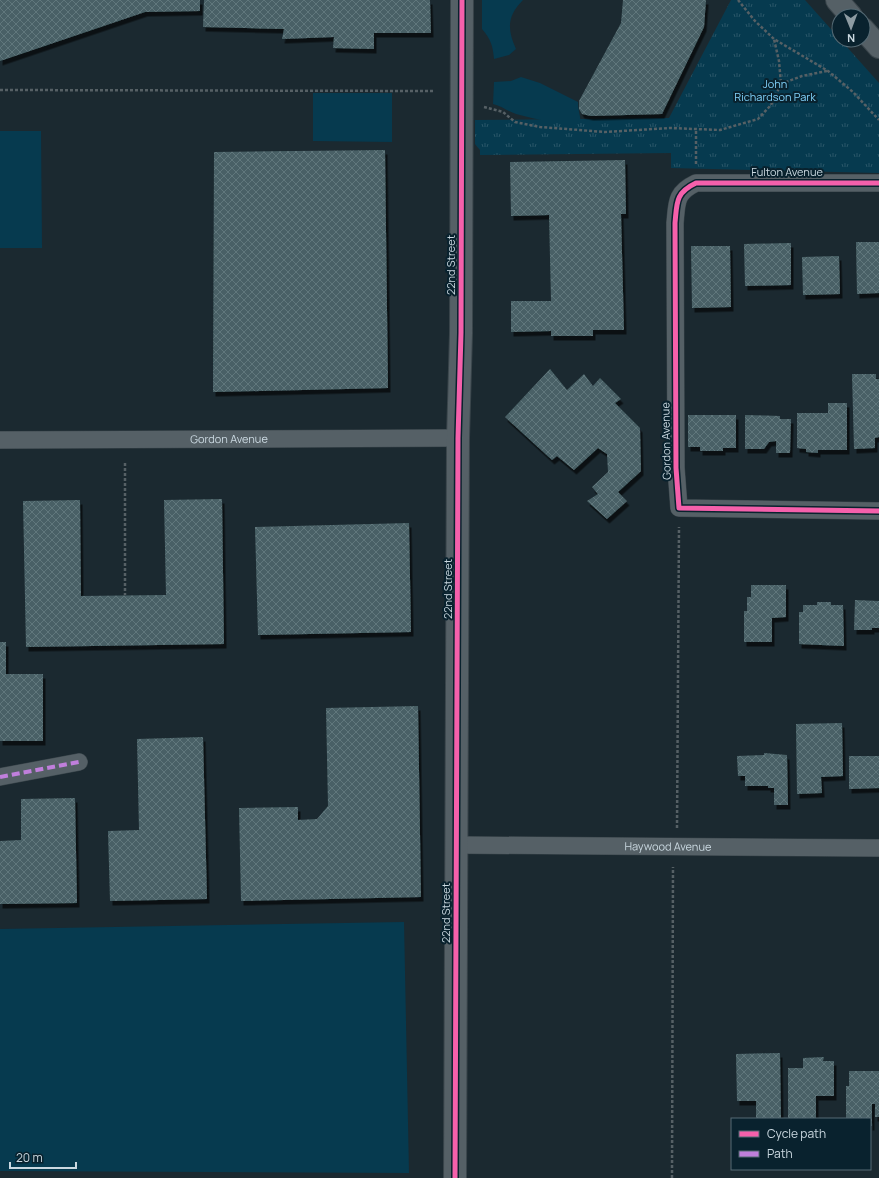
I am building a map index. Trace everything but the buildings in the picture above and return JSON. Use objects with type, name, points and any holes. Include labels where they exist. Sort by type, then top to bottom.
[{"type":"street","name":"22nd Street","points":[[455,1178],[458,438],[461,325],[462,0]]},
{"type":"street","points":[[837,0],[844,8]]},
{"type":"street","points":[[871,38],[879,47]]},
{"type":"street","name":"Fulton Avenue","points":[[696,183],[879,182]]},
{"type":"street","name":"Gordon Avenue","points":[[679,508],[676,468],[675,223],[678,198],[685,188],[696,183]]},
{"type":"street","name":"Gordon Avenue","points":[[0,440],[458,438]]},
{"type":"street","points":[[679,508],[879,511]]},
{"type":"street","points":[[0,777],[79,762]]},
{"type":"street","name":"Haywood Avenue","points":[[457,845],[879,848]]},
{"type":"path","points":[[738,0],[755,21],[774,39],[828,70],[853,92],[879,120]]},
{"type":"path","points":[[482,107],[503,112],[515,122],[540,127],[605,132],[670,128],[720,130],[758,119],[771,105],[781,84],[779,61],[774,39]]},
{"type":"path","points":[[781,84],[802,76],[828,70]]},
{"type":"path","points":[[0,90],[434,91]]},
{"type":"path","points":[[696,129],[696,183]]},
{"type":"path","points":[[125,463],[125,595]]},
{"type":"path","points":[[672,1178],[673,846],[678,826],[679,508]]},
{"type":"green space","points":[[482,0],[523,0],[511,17],[510,29],[516,49],[509,55],[494,59],[491,43],[488,36],[482,29]]},
{"type":"green space","name":"John Richardson Park","points":[[731,0],[805,0],[831,29],[831,48],[848,48],[879,83],[879,173],[671,168],[671,153],[480,155],[480,150],[475,144],[475,120],[669,118]]},
{"type":"green space","points":[[521,77],[540,83],[578,102],[581,126],[524,116],[493,104],[494,82],[511,81]]},
{"type":"green space","points":[[313,93],[392,93],[392,142],[313,141]]},
{"type":"green space","points":[[0,131],[41,131],[42,248],[0,248]]},
{"type":"green space","points":[[404,922],[409,1173],[0,1171],[0,929]]},
{"type":"marked path","points":[[0,777],[79,762]]},
{"type":"cycle path","points":[[455,1178],[458,438],[461,333],[462,0]]},
{"type":"cycle path","points":[[879,183],[696,183],[684,191],[678,199],[675,223],[676,468],[679,508],[879,511]]}]
